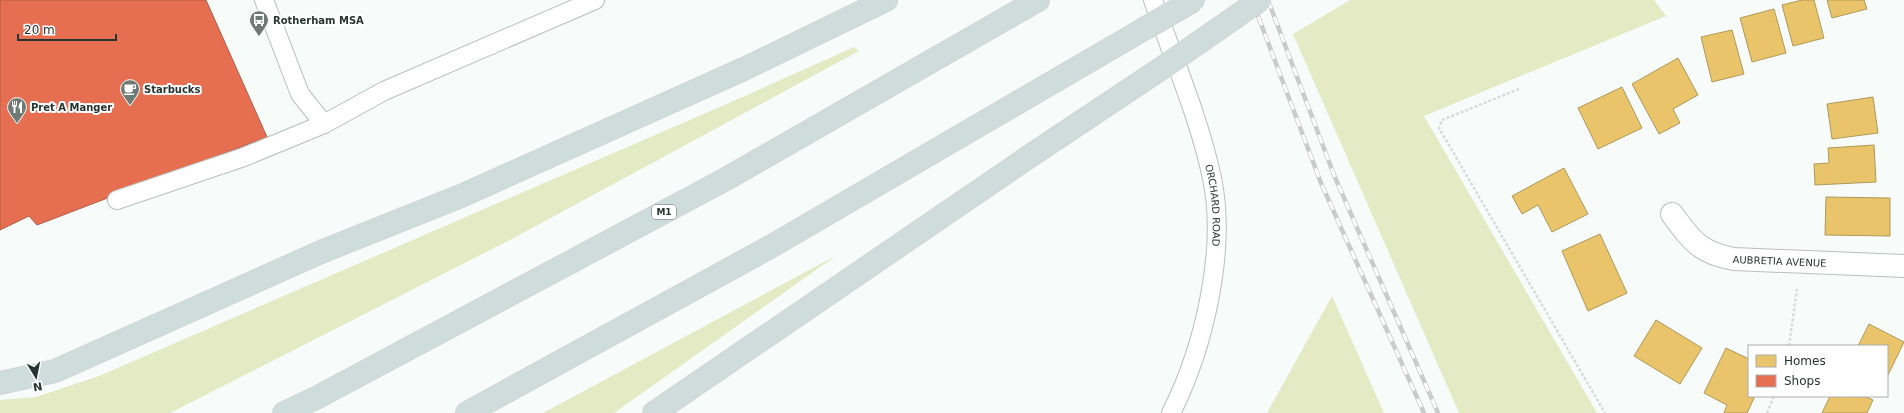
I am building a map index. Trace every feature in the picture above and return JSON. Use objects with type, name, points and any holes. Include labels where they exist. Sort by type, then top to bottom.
[{"type":"highway","points":[[0,383],[55,370],[321,252],[461,196],[746,68],[886,0]]},
{"type":"highway","name":"M1","points":[[284,413],[323,394],[726,179],[1038,0]]},
{"type":"highway","points":[[467,413],[770,247],[1194,0]]},
{"type":"highway","points":[[654,413],[1260,0]]},
{"type":"street","name":"AUBRETIA AVENUE","points":[[1672,214],[1687,234],[1700,247],[1716,256],[1734,259],[1904,266]]},
{"type":"lane","points":[[264,0],[300,94],[324,124]]},
{"type":"lane","points":[[117,200],[244,157],[324,124],[384,91],[595,0]]},
{"type":"lane","name":"ORCHARD ROAD","points":[[1153,0],[1197,125],[1212,179],[1216,215],[1214,279],[1200,342],[1171,413]]},
{"type":"path","points":[[1520,90],[1442,120],[1440,128],[1605,413]]},
{"type":"path","points":[[1789,345],[1801,261]]},
{"type":"path","points":[[1767,413],[1774,397]]},
{"type":"green space","points":[[1350,0],[1654,0],[1666,16],[1424,116],[1597,413],[1459,413],[1293,34]]},
{"type":"green space","points":[[854,47],[859,51],[510,240],[170,413],[0,413],[0,400],[36,397],[99,376],[745,96]]},
{"type":"green space","points":[[837,255],[614,413],[543,413]]},
{"type":"green space","points":[[1332,296],[1384,413],[1267,413]]},
{"type":"building: Homes","points":[[1802,0],[1814,0],[1824,38],[1793,46],[1782,5]]},
{"type":"building: Homes","points":[[1827,0],[1864,0],[1867,9],[1832,18]]},
{"type":"building: Homes","points":[[1774,9],[1786,53],[1752,62],[1740,18]]},
{"type":"building: Homes","points":[[1732,30],[1744,74],[1712,82],[1701,37]]},
{"type":"building: Homes","points":[[1678,58],[1698,95],[1673,109],[1680,123],[1659,134],[1632,84]]},
{"type":"building: Homes","points":[[1622,87],[1642,128],[1598,149],[1578,108]]},
{"type":"building: Homes","points":[[1873,97],[1878,133],[1832,139],[1827,104]]},
{"type":"building: Homes","points":[[1874,145],[1876,182],[1815,185],[1814,164],[1829,163],[1828,148]]},
{"type":"building: Homes","points":[[1564,168],[1588,214],[1552,232],[1538,205],[1522,214],[1512,196]]},
{"type":"building: Homes","points":[[1826,197],[1890,198],[1890,236],[1825,235]]},
{"type":"building: Homes","points":[[1600,234],[1627,293],[1588,311],[1562,251]]},
{"type":"building: Homes","points":[[1656,320],[1702,348],[1680,384],[1634,356]]},
{"type":"building: Homes","points":[[1869,324],[1904,342],[1888,375],[1888,345],[1858,345]]},
{"type":"building: Homes","points":[[1726,348],[1748,359],[1748,397],[1755,397],[1747,413],[1724,413],[1727,405],[1704,393]]},
{"type":"building: Homes","points":[[1830,397],[1866,397],[1873,400],[1867,413],[1822,413]]},
{"type":"building: Shops","points":[[0,0],[206,0],[267,137],[37,225],[29,216],[0,230]]},
{"type":"railway","points":[[1252,0],[1321,183],[1424,413]]},
{"type":"railway","points":[[1268,0],[1334,175],[1438,413]]},
{"type":"place","name":"Rotherham MSA","points":[[259,37]]},
{"type":"place","name":"Starbucks","points":[[130,106]]},
{"type":"place","name":"Pret A Manger","points":[[17,124]]}]
